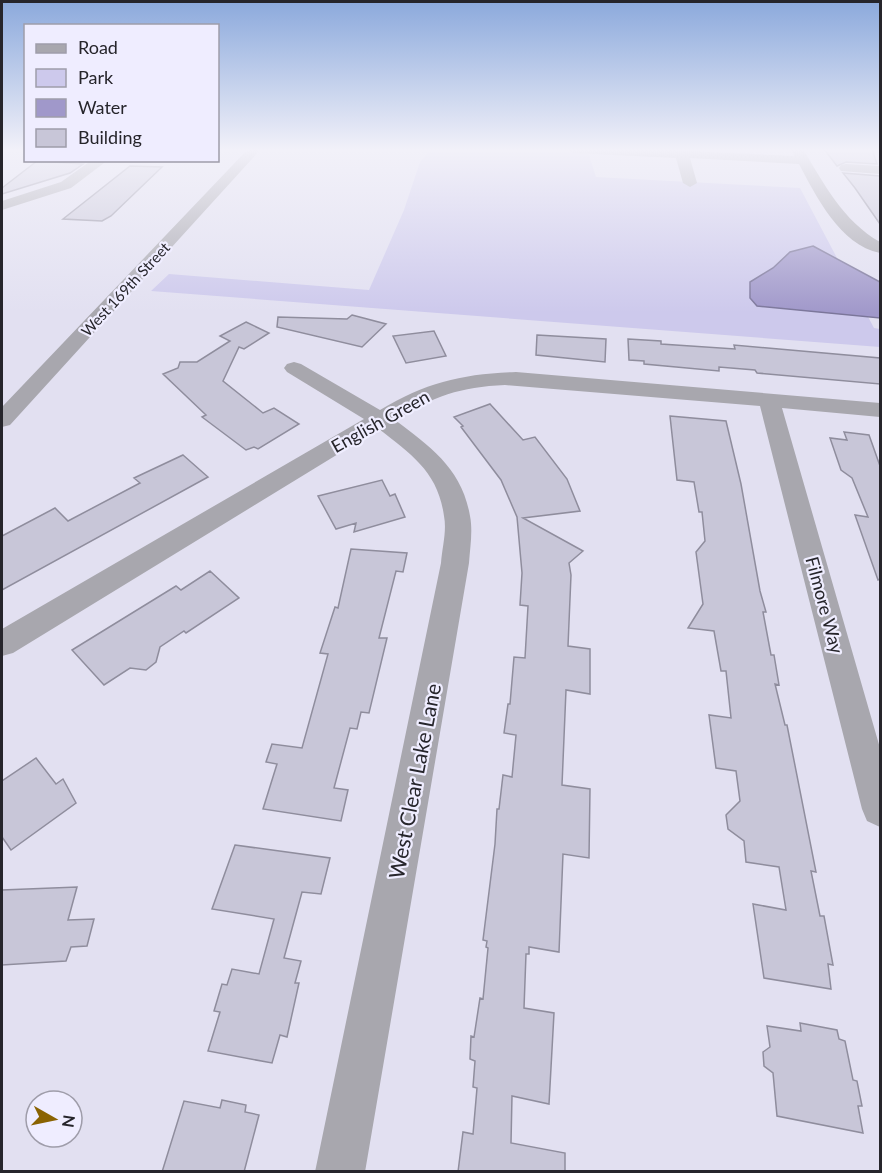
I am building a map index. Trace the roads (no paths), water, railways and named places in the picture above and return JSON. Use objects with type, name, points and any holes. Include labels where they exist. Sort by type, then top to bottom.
[{"type":"street","points":[[5,205],[33,204]]},
{"type":"street","name":"West 169th Street","points":[[2,420],[204,204]]},
{"type":"street","points":[[829,204],[837,217],[849,228],[880,248]]},
{"type":"street","name":"West Clear Lake Lane","points":[[294,368],[380,419],[423,452],[448,482],[458,518],[453,575],[340,1172]]},
{"type":"street","name":"English Green","points":[[2,644],[380,419],[429,392],[455,384],[486,379],[516,378],[880,410]]},
{"type":"street","name":"Filmore Way","points":[[769,400],[880,809]]},
{"type":"water","points":[[813,246],[880,282],[880,318],[757,306],[750,298],[750,282],[773,268],[790,252]]}]
